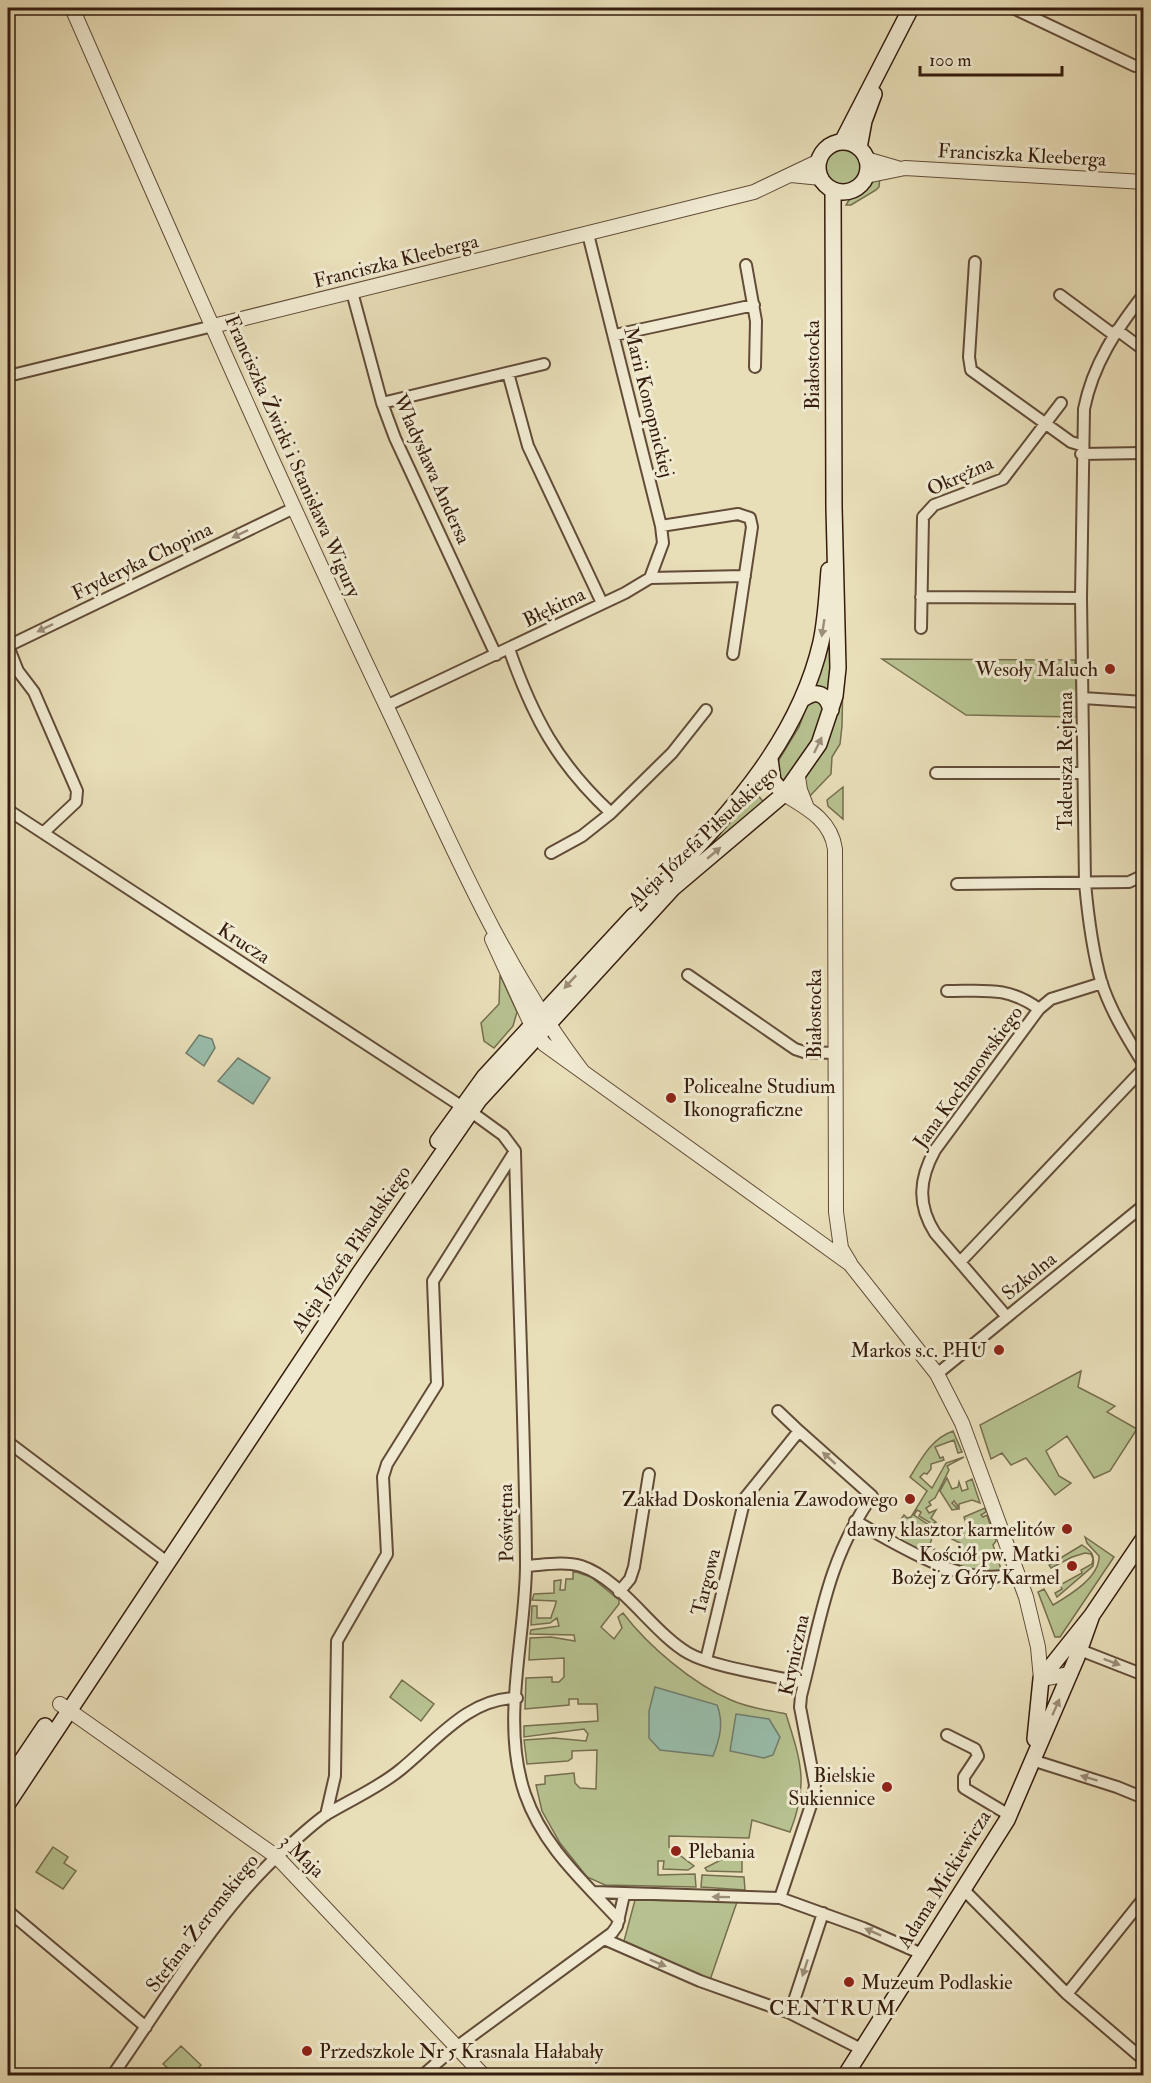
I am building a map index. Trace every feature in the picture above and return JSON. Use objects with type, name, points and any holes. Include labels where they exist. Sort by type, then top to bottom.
[{"type":"main road","points":[[886,60],[862,99],[842,142],[828,148],[819,161],[821,178],[839,191],[858,187],[866,176],[862,154],[864,121],[886,60],[911,8]]},
{"type":"main road","points":[[842,142],[862,154]]},
{"type":"main road","name":"Białostocka","points":[[798,777],[819,744],[831,711],[838,668],[834,507],[835,223],[839,191]]},
{"type":"main road","name":"Białostocka","points":[[770,759],[802,699],[817,656],[824,622],[834,507]]},
{"type":"main road","points":[[802,699],[815,693],[822,694],[827,699],[831,711]]},
{"type":"main road","points":[[770,759],[772,781],[784,794]]},
{"type":"main road","name":"Aleja Józefa Piłsudskiego","points":[[8,1781],[64,1706],[466,1109],[770,759]]},
{"type":"main road","name":"Aleja Józefa Piłsudskiego","points":[[539,1024],[673,888],[784,794],[798,777]]},
{"type":"main road","name":"Adama Mickiewicza","points":[[1032,1760],[1040,1710],[1041,1679],[1062,1656],[1092,1615],[1143,1538]]},
{"type":"main road","name":"Adama Mickiewicza","points":[[845,2076],[1009,1815],[1080,1650],[1092,1615]]},
{"type":"main road","name":"Aleja Józefa Piłsudskiego","points":[[8,1803],[64,1706]]},
{"type":"street","name":"Franciszka Żwirki i Stanisława Wigury","points":[[72,8],[292,508],[549,1048],[850,1264],[937,1374],[962,1423],[1017,1571],[1038,1647],[1041,1679]]},
{"type":"street","points":[[1013,8],[1135,66]]},
{"type":"street","name":"Franciszka Kleeberga","points":[[862,154],[897,168]]},
{"type":"street","name":"Franciszka Kleeberga","points":[[8,376],[754,192],[819,161]]},
{"type":"street","name":"Franciszka Kleeberga","points":[[866,176],[897,168],[1143,182]]},
{"type":"street","points":[[791,175],[821,178]]},
{"type":"street","name":"Marii Konopnickiej","points":[[588,234],[661,526],[663,543],[650,578]]},
{"type":"street","points":[[975,262],[969,357],[971,370],[1081,450],[1143,453]]},
{"type":"street","points":[[746,266],[754,305],[755,367]]},
{"type":"street","name":"Władysława Andersa","points":[[352,292],[382,403],[395,438],[496,655]]},
{"type":"street","name":"Tadeusza Rejtana","points":[[1143,294],[1115,332],[1090,381],[1084,409],[1081,450],[1082,773],[1085,883],[1090,930],[1102,983],[1143,1067]]},
{"type":"street","points":[[1060,295],[1143,350]]},
{"type":"street","points":[[615,335],[754,305]]},
{"type":"street","points":[[382,403],[544,364]]},
{"type":"street","points":[[508,373],[528,446],[602,603]]},
{"type":"street","name":"Okrężna","points":[[921,628],[921,528],[923,517],[928,510],[1003,479],[1061,403]]},
{"type":"street","name":"Fryderyka Chopina","points":[[8,646],[292,508]]},
{"type":"street","points":[[661,526],[746,515],[750,518],[752,527],[733,654]]},
{"type":"street","name":"Błękitna","points":[[386,706],[496,655],[650,578],[745,576]]},
{"type":"street","points":[[921,597],[1081,598]]},
{"type":"street","points":[[8,646],[18,671],[34,692],[77,791],[75,802],[43,833]]},
{"type":"street","points":[[508,649],[528,704],[554,748],[582,786],[611,813]]},
{"type":"street","points":[[1083,698],[1143,702]]},
{"type":"street","points":[[552,853],[582,836],[611,813],[672,753],[706,710]]},
{"type":"street","points":[[936,773],[1082,773]]},
{"type":"street","points":[[798,777],[807,808]]},
{"type":"street","name":"Białostocka","points":[[784,794],[807,808],[827,825],[833,836],[835,849],[838,1234],[841,1248],[850,1264]]},
{"type":"street","name":"Krucza","points":[[8,810],[466,1109]]},
{"type":"street","points":[[957,884],[1129,882],[1143,875]]},
{"type":"street","points":[[688,975],[795,1049],[804,1052],[835,1053]]},
{"type":"street","name":"Jana Kochanowskiego","points":[[1007,1317],[926,1219],[922,1201],[926,1166],[935,1150],[1040,1009],[1051,999],[1102,983]]},
{"type":"street","name":"Jana Kochanowskiego","points":[[947,991],[1002,991],[1014,994],[1040,1009]]},
{"type":"street","points":[[961,1262],[1143,1067]]},
{"type":"street","points":[[326,1815],[335,1776],[337,1641],[387,1554],[383,1477],[387,1464],[437,1384],[433,1281],[515,1151],[504,1136],[466,1109]]},
{"type":"street","name":"Poświętna","points":[[515,1151],[526,1566],[515,1741],[518,1769],[532,1814],[560,1858],[619,1920]]},
{"type":"street","name":"Szkolna","points":[[937,1374],[1143,1205]]},
{"type":"street","points":[[778,1411],[799,1431]]},
{"type":"street","name":"Kryniczna","points":[[780,1898],[812,1802],[815,1785],[800,1707],[804,1683],[830,1578],[855,1521],[872,1497],[799,1431]]},
{"type":"street","name":"Targowa","points":[[706,1660],[745,1498],[799,1431]]},
{"type":"street","points":[[8,1442],[163,1559]]},
{"type":"street","points":[[619,1592],[630,1579],[634,1567],[649,1474]]},
{"type":"street","points":[[855,1521],[904,1548],[959,1572],[996,1577],[1017,1571]]},
{"type":"street","points":[[526,1566],[580,1566],[619,1592],[678,1646],[706,1660],[804,1683]]},
{"type":"street","points":[[1038,1647],[1047,1654],[1062,1656]]},
{"type":"street","points":[[1080,1650],[1143,1674]]},
{"type":"street","points":[[1041,1679],[1070,1674]]},
{"type":"street","name":"Stefana Żeromskiego","points":[[112,2076],[209,1936],[277,1857],[326,1815],[375,1788],[483,1703],[499,1698],[517,1698]]},
{"type":"street","name":"3 Maja","points":[[64,1706],[277,1857],[484,2076]]},
{"type":"street","points":[[947,1735],[975,1749],[978,1756],[964,1777],[964,1788],[1009,1815]]},
{"type":"street","points":[[1032,1760],[1117,1787],[1143,1798]]},
{"type":"street","points":[[963,1889],[1067,1994],[1143,2060]]},
{"type":"street","points":[[593,1892],[624,1895],[780,1898],[823,1913],[921,1954]]},
{"type":"street","points":[[422,2076],[456,2047],[604,1940],[615,1930],[624,1895]]},
{"type":"street","points":[[1067,1994],[1143,1898]]},
{"type":"street","points":[[8,1911],[146,2027]]},
{"type":"street","points":[[790,2013],[823,1913]]},
{"type":"street","points":[[604,1940],[700,1981],[790,2013],[861,2049]]},
{"type":"shaded area","points":[[843,149],[856,154],[861,167],[856,180],[843,185],[830,180],[825,167],[830,154]]},
{"type":"shaded area","points":[[880,176],[879,187],[876,190],[851,205],[846,205],[861,188]]},
{"type":"shaded area","points":[[831,622],[830,692],[814,686]]},
{"type":"shaded area","points":[[882,659],[1075,660],[1078,717],[966,715]]},
{"type":"shaded area","points":[[843,674],[840,744],[832,757],[831,774],[808,798],[804,780]]},
{"type":"shaded area","points":[[815,701],[825,706],[810,748],[787,782],[780,782],[777,763],[799,727],[807,705]]},
{"type":"shaded area","points":[[843,787],[843,819],[828,806],[827,800]]},
{"type":"shaded area","points":[[755,791],[764,803],[689,864]]},
{"type":"shaded area","points":[[500,975],[517,1012],[513,1026],[494,1048],[484,1041],[481,1023],[499,1004]]},
{"type":"shaded area","points":[[199,1035],[212,1039],[215,1048],[204,1066],[186,1053]]},
{"type":"shaded area","points":[[238,1058],[270,1078],[253,1104],[218,1081]]},
{"type":"shaded area","points":[[1081,1371],[1078,1387],[1115,1406],[1107,1412],[1137,1429],[1110,1471],[1094,1478],[1067,1436],[1046,1451],[1059,1476],[1071,1483],[1055,1495],[1026,1458],[1011,1465],[1002,1453],[991,1459],[980,1425]]},
{"type":"shaded area","points":[[953,1431],[962,1452],[958,1453],[954,1440],[935,1447],[940,1458],[943,1457],[944,1460],[931,1464],[931,1469],[927,1474],[924,1473],[920,1477],[932,1488],[946,1463],[964,1457],[947,1466],[949,1470],[935,1498],[926,1508],[929,1513],[936,1510],[931,1518],[936,1522],[932,1524],[919,1516],[921,1512],[917,1510],[914,1515],[935,1529],[927,1553],[900,1540],[904,1525],[899,1522],[904,1515],[907,1518],[911,1517],[927,1491],[910,1477],[933,1444],[945,1434]]},
{"type":"shaded area","points":[[947,1478],[952,1489],[958,1487],[959,1482],[962,1491],[968,1489],[966,1482],[972,1479],[980,1503],[972,1500],[959,1504],[959,1508],[954,1501],[952,1503],[958,1509],[952,1510],[940,1491]]},
{"type":"shaded area","points":[[985,1508],[986,1512],[981,1515],[983,1517],[987,1515],[991,1527],[987,1529],[988,1533],[993,1531],[996,1541],[993,1545],[1002,1572],[972,1570],[932,1555],[934,1549],[953,1557],[960,1543],[952,1539],[967,1527],[964,1517]]},
{"type":"shaded area","points":[[1085,1537],[1114,1557],[1060,1637],[1055,1637],[1038,1592],[1044,1589],[1053,1605],[1083,1585],[1095,1571],[1099,1556],[1087,1543]]},
{"type":"shaded area","points":[[1082,1545],[1092,1553],[1093,1559],[1091,1554],[1085,1553],[1051,1568],[1049,1565]]},
{"type":"shaded area","points":[[1093,1559],[1093,1566],[1057,1597],[1055,1593],[1062,1589],[1060,1585],[1082,1573],[1081,1570],[1092,1564]]},
{"type":"shaded area","points":[[573,1571],[591,1577],[619,1600],[619,1604],[601,1627],[614,1639],[622,1628],[618,1617],[623,1613],[658,1651],[716,1693],[751,1707],[786,1714],[796,1746],[801,1773],[800,1800],[790,1832],[752,1820],[749,1838],[669,1836],[669,1847],[694,1866],[688,1870],[663,1869],[664,1861],[658,1861],[658,1875],[695,1874],[696,1887],[605,1885],[587,1877],[560,1843],[542,1811],[536,1785],[545,1784],[545,1776],[574,1773],[575,1783],[580,1788],[596,1789],[597,1750],[572,1751],[572,1758],[568,1761],[527,1764],[524,1740],[554,1738],[586,1741],[588,1734],[584,1729],[524,1737],[524,1726],[598,1721],[597,1704],[578,1704],[578,1699],[569,1699],[569,1705],[525,1709],[526,1678],[552,1677],[552,1682],[559,1682],[564,1677],[564,1658],[529,1660],[530,1638],[551,1637],[575,1641],[574,1635],[530,1634],[531,1630],[559,1626],[557,1618],[550,1623],[531,1625],[532,1606],[537,1606],[537,1618],[551,1618],[556,1603],[556,1601],[532,1600],[534,1594],[554,1593],[554,1581],[561,1580],[560,1590],[565,1590],[566,1579],[573,1579]]},
{"type":"shaded area","points":[[402,1680],[434,1704],[421,1721],[390,1697]]},
{"type":"shaded area","points":[[655,1687],[717,1705],[720,1730],[713,1756],[660,1750],[649,1738],[649,1711]]},
{"type":"shaded area","points":[[736,1714],[769,1719],[780,1737],[773,1755],[764,1758],[730,1751]]},
{"type":"shaded area","points":[[53,1847],[68,1857],[64,1863],[76,1871],[63,1889],[36,1872]]},
{"type":"shaded area","points":[[746,1847],[751,1848],[751,1853],[742,1853],[742,1872],[707,1871],[705,1868]]},
{"type":"shaded area","points":[[702,1875],[744,1877],[745,1890],[701,1887]]},
{"type":"shaded area","points":[[635,1900],[737,1902],[710,1980],[624,1941]]},
{"type":"shaded area","points":[[181,2046],[201,2065],[192,2075],[176,2075],[163,2064]]},
{"type":"place","name":"Wesoły Maluch","points":[[1110,669]]},
{"type":"place","name":"Policealne Studium Ikonograficzne","points":[[671,1098]]},
{"type":"place","name":"Markos s.c. PHU","points":[[999,1350]]},
{"type":"place","name":"Zakład Doskonalenia Zawodowego","points":[[910,1499]]},
{"type":"place","name":"dawny klasztor karmelitów","points":[[1067,1529]]},
{"type":"place","name":"Kościół pw. Matki Bożej z Góry Karmel","points":[[1072,1566]]},
{"type":"place","name":"Bielskie Sukiennice","points":[[887,1787]]},
{"type":"place","name":"Plebania","points":[[676,1851]]},
{"type":"place","name":"Muzeum Podlaskie","points":[[849,1982]]},
{"type":"place","name":"Przedszkole Nr 5 Krasnala Hałabały","points":[[307,2051]]},
{"type":"district","name":"CENTRUM","points":[[833,2008]]}]
